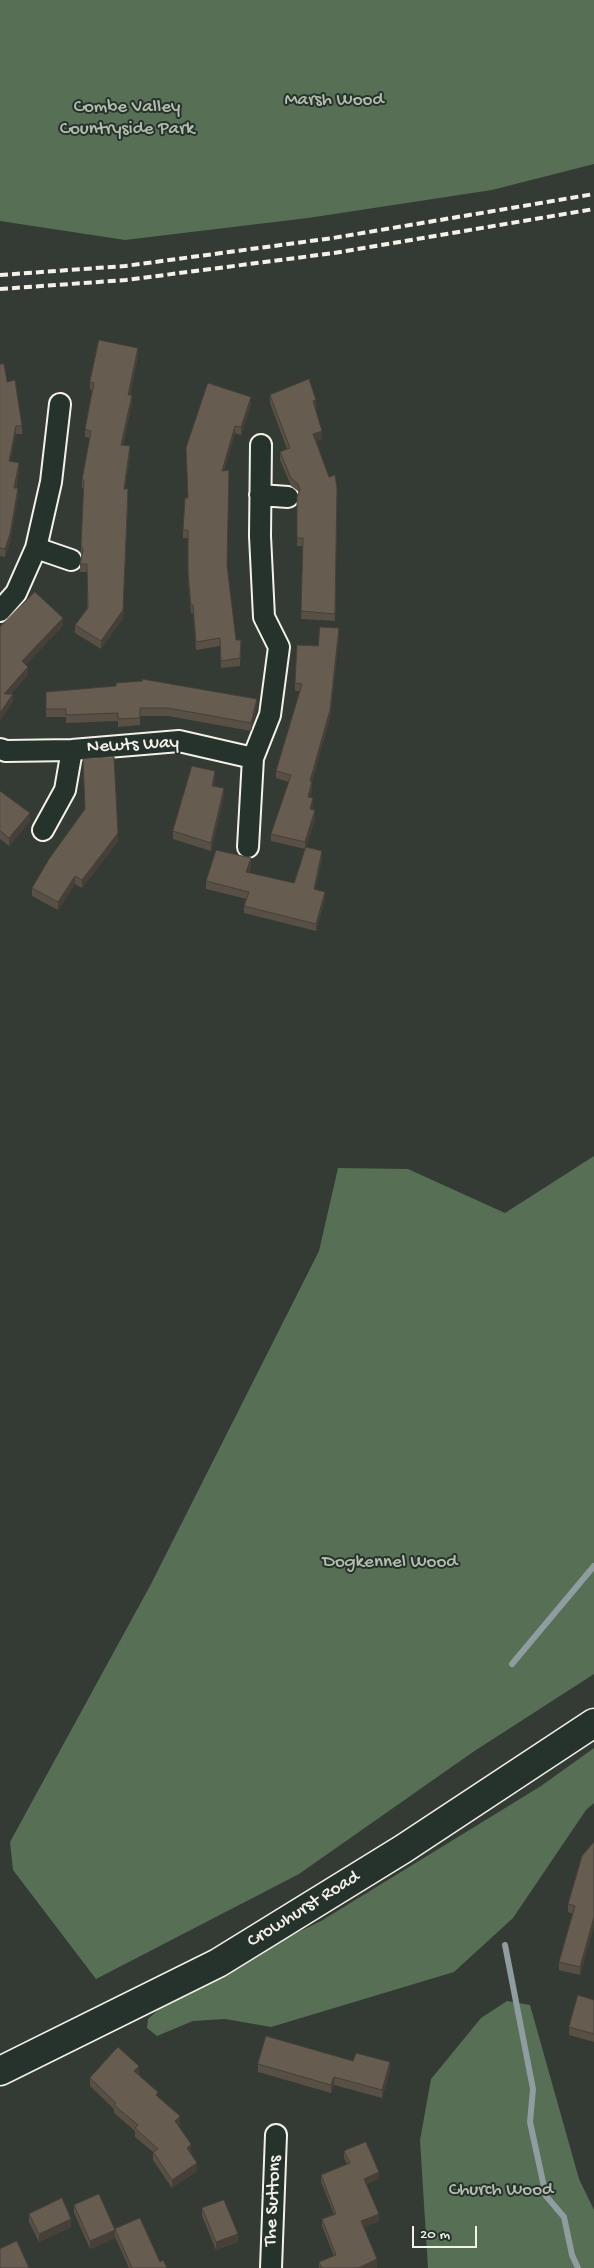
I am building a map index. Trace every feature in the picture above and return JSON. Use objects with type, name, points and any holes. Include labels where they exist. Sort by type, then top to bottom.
[{"type":"main road","name":"Crowhurst Road","points":[[0,2071],[218,1963],[403,1849],[594,1723]]},
{"type":"street","points":[[0,611],[16,593],[36,548],[51,482],[60,404]]},
{"type":"street","points":[[248,847],[253,758],[270,715],[279,647],[264,617],[260,536],[260,444]]},
{"type":"street","points":[[260,495],[288,497]]},
{"type":"street","points":[[36,548],[71,560]]},
{"type":"street","name":"Newts Way","points":[[0,749],[6,751],[72,750],[179,741],[253,758]]},
{"type":"street","name":"Newts Way","points":[[43,830],[65,790],[72,750]]},
{"type":"street","name":"The Suttons","points":[[270,2268],[276,2135]]},
{"type":"green space","name":"Combe Valley Countryside Park","points":[[0,0],[594,0],[594,164],[492,190],[308,218],[125,240],[0,221]]},
{"type":"green space","name":"Dogkennel Wood","points":[[594,1156],[594,1674],[473,1752],[299,1874],[96,1979],[13,1870],[10,1842],[151,1584],[319,1251],[338,1168],[408,1169],[505,1213]]},
{"type":"green space","points":[[594,1748],[594,1803],[586,1810],[513,1918],[454,1972],[271,2027],[225,2019],[193,2021],[157,2036],[147,2028],[148,2019],[180,1990],[321,1921],[541,1786]]},
{"type":"green space","name":"Church Wood","points":[[507,2001],[530,2005],[579,2179],[594,2210],[594,2268],[428,2268],[420,2140],[431,2079],[481,2018]]},
{"type":"building","points":[[99,340],[138,348],[128,395],[132,395],[121,445],[130,446],[124,489],[128,489],[123,610],[101,641],[75,625],[88,608],[87,564],[80,564],[83,550],[81,545],[84,480],[82,480],[91,431],[85,429],[94,383],[90,382]]},
{"type":"building","points":[[0,364],[4,364],[7,382],[15,380],[22,426],[16,426],[9,461],[19,463],[14,488],[18,488],[10,534],[5,549],[0,548]]},
{"type":"building","points":[[309,379],[316,400],[313,401],[322,431],[313,434],[329,477],[335,475],[337,488],[335,614],[301,611],[303,538],[297,538],[297,497],[300,490],[298,484],[291,478],[280,452],[290,448],[270,395]]},
{"type":"building","points":[[208,383],[251,397],[241,427],[235,426],[222,471],[229,470],[227,565],[236,640],[241,640],[240,658],[221,661],[220,638],[196,642],[188,573],[188,530],[183,530],[185,498],[188,498],[186,448]]},
{"type":"building","points":[[35,592],[63,618],[22,661],[28,667],[4,694],[13,694],[0,713],[0,627]]},
{"type":"building","points":[[320,627],[339,628],[330,710],[310,781],[312,781],[308,797],[313,798],[310,809],[315,810],[305,842],[271,834],[291,775],[276,771],[302,684],[295,683],[297,645],[318,646]]},
{"type":"building","points":[[142,679],[257,699],[251,723],[168,708],[140,708],[140,718],[118,719],[118,713],[66,715],[66,709],[46,709],[46,692],[116,686],[116,683],[142,681]]},
{"type":"building","points":[[114,757],[118,833],[82,880],[75,876],[58,902],[32,888],[49,859],[85,809],[83,759]]},
{"type":"building","points":[[192,766],[215,771],[212,786],[224,788],[211,843],[173,831]]},
{"type":"building","points":[[0,791],[30,813],[9,838],[0,831]]},
{"type":"building","points":[[306,847],[322,851],[314,889],[325,892],[316,924],[244,906],[249,892],[206,881],[216,850],[251,858],[246,872],[294,883]]},
{"type":"building","points":[[594,1842],[594,1917],[580,1967],[559,1962],[575,1906],[568,1904],[582,1856]]},
{"type":"building","points":[[578,1995],[594,2000],[594,2034],[569,2027]]},
{"type":"building","points":[[266,2036],[353,2061],[356,2053],[390,2062],[382,2090],[334,2077],[331,2085],[258,2064]]},
{"type":"building","points":[[118,2047],[139,2066],[134,2071],[158,2092],[156,2095],[180,2116],[175,2121],[191,2144],[187,2148],[197,2163],[172,2180],[153,2152],[158,2149],[135,2128],[138,2125],[114,2105],[116,2103],[90,2078]]},
{"type":"building","points":[[366,2142],[379,2172],[364,2179],[379,2214],[361,2221],[377,2259],[358,2268],[322,2268],[319,2262],[336,2255],[322,2219],[336,2214],[321,2175],[350,2163],[344,2151]]},
{"type":"building","points":[[99,2194],[115,2230],[90,2241],[74,2205]]},
{"type":"building","points":[[62,2198],[71,2219],[39,2234],[29,2214]]},
{"type":"building","points":[[224,2200],[238,2234],[216,2242],[202,2208]]},
{"type":"building","points":[[140,2218],[160,2262],[163,2260],[167,2268],[132,2268],[115,2229]]},
{"type":"building","points":[[17,2241],[29,2268],[0,2268],[0,2249]]},
{"type":"waterway","points":[[512,1664],[594,1566]]},
{"type":"waterway","points":[[505,1945],[533,2089],[530,2122],[546,2196],[564,2217],[572,2255],[578,2268]]},
{"type":"railway","points":[[0,275],[125,266],[333,238],[594,194]]},
{"type":"railway","points":[[0,289],[126,280],[334,253],[594,209]]},
{"type":"park label","name":"Marsh Wood","points":[[334,101]]}]
